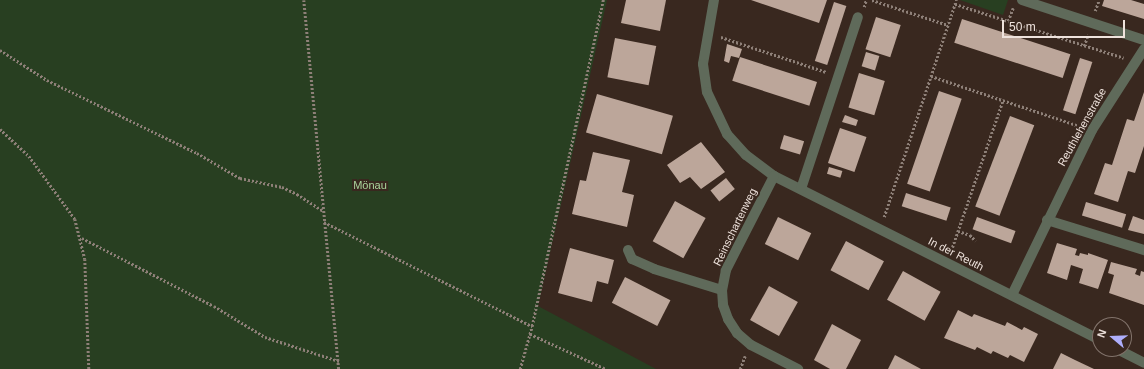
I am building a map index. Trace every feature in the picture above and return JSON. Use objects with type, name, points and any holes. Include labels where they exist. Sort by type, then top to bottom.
[{"type":"street","name":"In der Reuth","points":[[714,0],[707,32],[703,64],[707,92],[716,114],[727,134],[746,155],[774,176],[1092,336]]},
{"type":"street","points":[[1022,0],[1144,40]]},
{"type":"street","points":[[801,189],[837,76],[858,17]]},
{"type":"street","name":"Reuthlehenstraße","points":[[1012,295],[1047,220],[1092,130],[1134,62],[1144,49]]},
{"type":"street","name":"Reinschartenweg","points":[[774,176],[726,270],[722,290],[728,319],[737,333],[751,345],[798,369]]},
{"type":"street","points":[[1047,220],[1144,250]]},
{"type":"street","points":[[628,250],[632,258],[654,268],[722,290]]},
{"type":"street","points":[[1132,357],[1144,363]]},
{"type":"path","points":[[304,0],[339,369]]},
{"type":"path","points":[[520,369],[532,326],[603,0]]},
{"type":"path","points":[[872,0],[948,25]]},
{"type":"path","points":[[880,229],[956,0]]},
{"type":"path","points":[[1008,21],[1015,0]]},
{"type":"path","points":[[955,4],[1134,62]]},
{"type":"path","points":[[707,32],[837,76]]},
{"type":"path","points":[[0,50],[47,80],[197,152],[240,178],[282,187],[297,194],[323,211]]},
{"type":"path","points":[[931,76],[1092,130]]},
{"type":"path","points":[[946,263],[1003,100]]},
{"type":"path","points":[[0,129],[29,156],[64,200],[75,220],[82,238],[89,307],[89,369]]},
{"type":"path","points":[[324,222],[532,326]]},
{"type":"path","points":[[958,231],[970,234],[976,241]]},
{"type":"path","points":[[82,238],[214,306],[265,337],[339,361]]},
{"type":"path","points":[[530,334],[606,369]]},
{"type":"green space","name":"Mönau","points":[[0,0],[607,0],[538,306],[656,369],[0,369]]},
{"type":"green space","points":[[960,0],[1008,0],[1003,15]]},
{"type":"building","points":[[626,0],[666,0],[660,31],[621,23]]},
{"type":"building","points":[[751,0],[827,0],[819,23]]},
{"type":"building","points":[[1104,0],[1131,0],[1144,4],[1144,19],[1102,6]]},
{"type":"building","points":[[834,2],[846,6],[827,65],[815,61]]},
{"type":"building","points":[[876,17],[901,25],[890,57],[865,49]]},
{"type":"building","points":[[962,19],[1070,54],[1063,78],[954,43]]},
{"type":"building","points":[[615,38],[656,46],[649,85],[607,77]]},
{"type":"building","points":[[727,44],[742,49],[739,58],[731,56],[729,63],[724,61]]},
{"type":"building","points":[[866,52],[879,56],[875,70],[862,66]]},
{"type":"building","points":[[740,57],[817,82],[809,106],[732,81]]},
{"type":"building","points":[[1080,58],[1092,62],[1075,114],[1063,110]]},
{"type":"building","points":[[859,73],[885,81],[874,115],[848,107]]},
{"type":"building","points":[[939,91],[962,99],[930,191],[907,184]]},
{"type":"building","points":[[1144,92],[1144,146],[1135,173],[1128,171],[1118,202],[1094,194],[1105,163],[1112,165],[1127,119],[1134,121]]},
{"type":"building","points":[[597,94],[673,116],[662,154],[586,132]]},
{"type":"building","points":[[845,115],[858,120],[856,126],[842,122]]},
{"type":"building","points":[[1010,116],[1034,125],[1000,216],[975,207]]},
{"type":"building","points":[[840,128],[866,137],[854,172],[828,163]]},
{"type":"building","points":[[784,135],[804,141],[800,155],[780,148]]},
{"type":"building","points":[[701,142],[725,172],[701,189],[690,177],[680,183],[667,165]]},
{"type":"building","points":[[593,152],[630,160],[622,192],[634,195],[627,227],[572,214],[580,180],[586,181]]},
{"type":"building","points":[[829,167],[842,171],[840,178],[827,174]]},
{"type":"building","points":[[726,178],[735,189],[719,201],[710,191]]},
{"type":"building","points":[[906,193],[951,208],[946,221],[902,206]]},
{"type":"building","points":[[675,201],[706,218],[683,258],[653,241]]},
{"type":"building","points":[[1086,202],[1126,214],[1122,228],[1082,215]]},
{"type":"building","points":[[1133,216],[1144,220],[1144,234],[1128,230]]},
{"type":"building","points":[[778,217],[811,233],[798,260],[765,244]]},
{"type":"building","points":[[977,217],[1016,231],[1011,243],[973,229]]},
{"type":"building","points":[[846,241],[884,261],[868,290],[831,270]]},
{"type":"building","points":[[1057,243],[1077,249],[1075,255],[1079,256],[1080,253],[1088,255],[1088,253],[1108,260],[1098,289],[1079,283],[1083,269],[1071,265],[1067,280],[1047,273]]},
{"type":"building","points":[[570,248],[614,260],[608,284],[597,281],[592,302],[558,293]]},
{"type":"building","points":[[1111,262],[1137,269],[1135,274],[1140,276],[1141,271],[1144,272],[1144,305],[1109,293],[1114,275],[1108,273]]},
{"type":"building","points":[[903,271],[941,292],[925,321],[887,300]]},
{"type":"building","points":[[625,277],[670,300],[657,326],[612,303]]},
{"type":"building","points":[[769,286],[798,302],[779,336],[750,320]]},
{"type":"building","points":[[958,310],[972,317],[974,314],[1005,326],[1007,322],[1022,330],[1024,327],[1038,334],[1024,362],[1010,355],[1008,358],[993,351],[991,354],[977,347],[975,350],[944,338]]},
{"type":"building","points":[[832,324],[861,340],[846,369],[830,369],[814,360]]},
{"type":"building","points":[[1061,353],[1075,360],[1094,369],[1053,369]]},
{"type":"building","points":[[895,355],[921,369],[888,369]]}]
